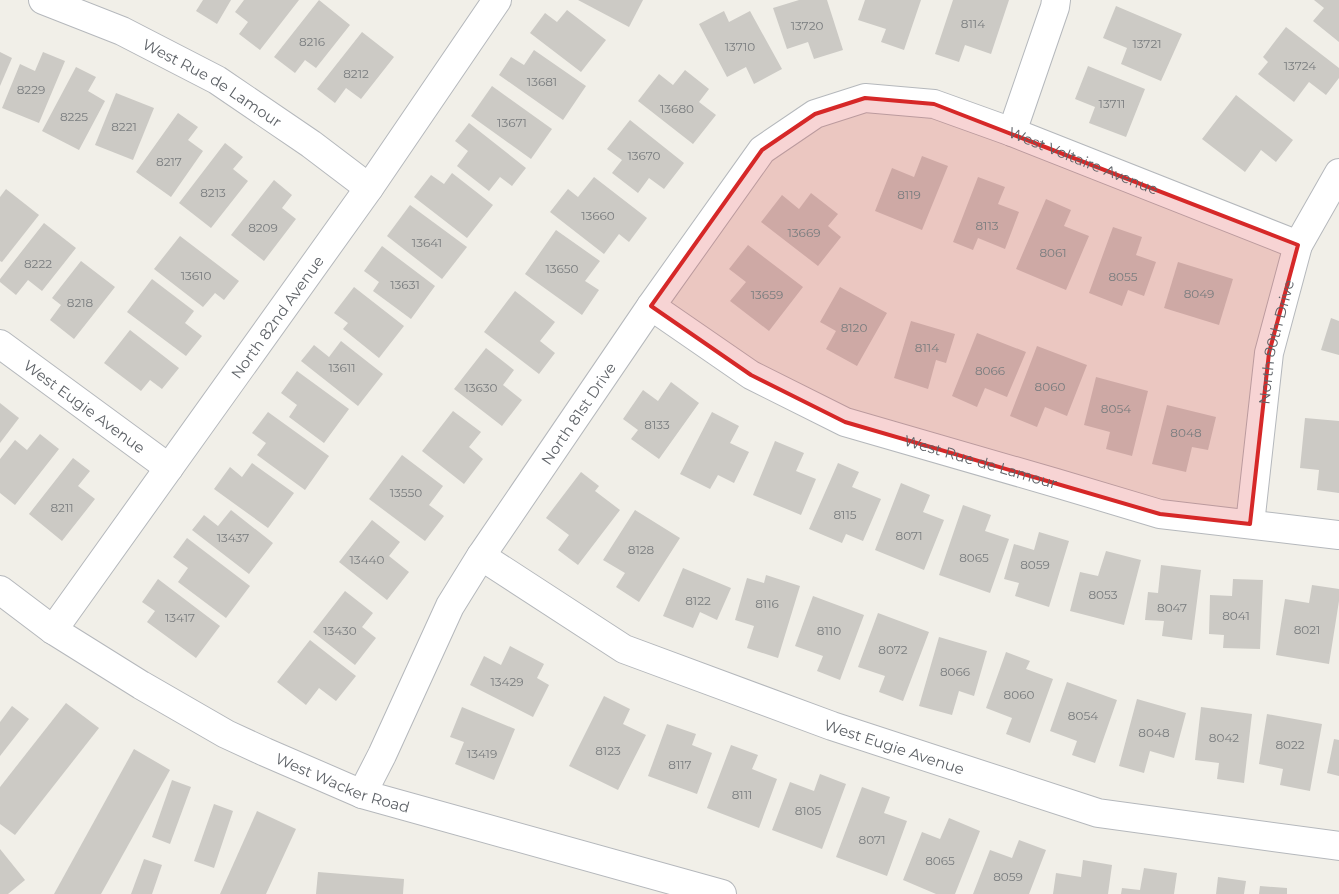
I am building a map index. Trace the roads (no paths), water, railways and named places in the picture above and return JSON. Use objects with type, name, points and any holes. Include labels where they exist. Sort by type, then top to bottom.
[{"type":"street","name":"West Rue de Lamour","points":[[43,0],[122,31],[217,80],[311,144],[369,188]]},
{"type":"street","name":"North 82nd Avenue","points":[[53,630],[369,188],[497,0]]},
{"type":"street","points":[[1012,132],[1056,0]]},
{"type":"street","name":"West Voltaire Avenue","points":[[865,98],[934,104],[1012,132],[1298,244]]},
{"type":"street","name":"North 81st Drive","points":[[362,794],[382,756],[450,606],[481,556],[651,306],[762,150],[815,114],[865,98]]},
{"type":"street","name":"North 80th Drive","points":[[1250,524],[1269,353],[1298,244],[1339,173]]},
{"type":"street","name":"West Rue de Lamour","points":[[651,306],[751,375],[845,422],[1160,514],[1339,535]]},
{"type":"street","name":"West Eugie Avenue","points":[[0,344],[170,468]]},
{"type":"street","name":"West Eugie Avenue","points":[[481,556],[624,649],[832,726],[1098,813],[1339,846]]},
{"type":"street","name":"West Wacker Road","points":[[0,590],[53,630],[141,685],[226,734],[362,794],[722,894]]}]
